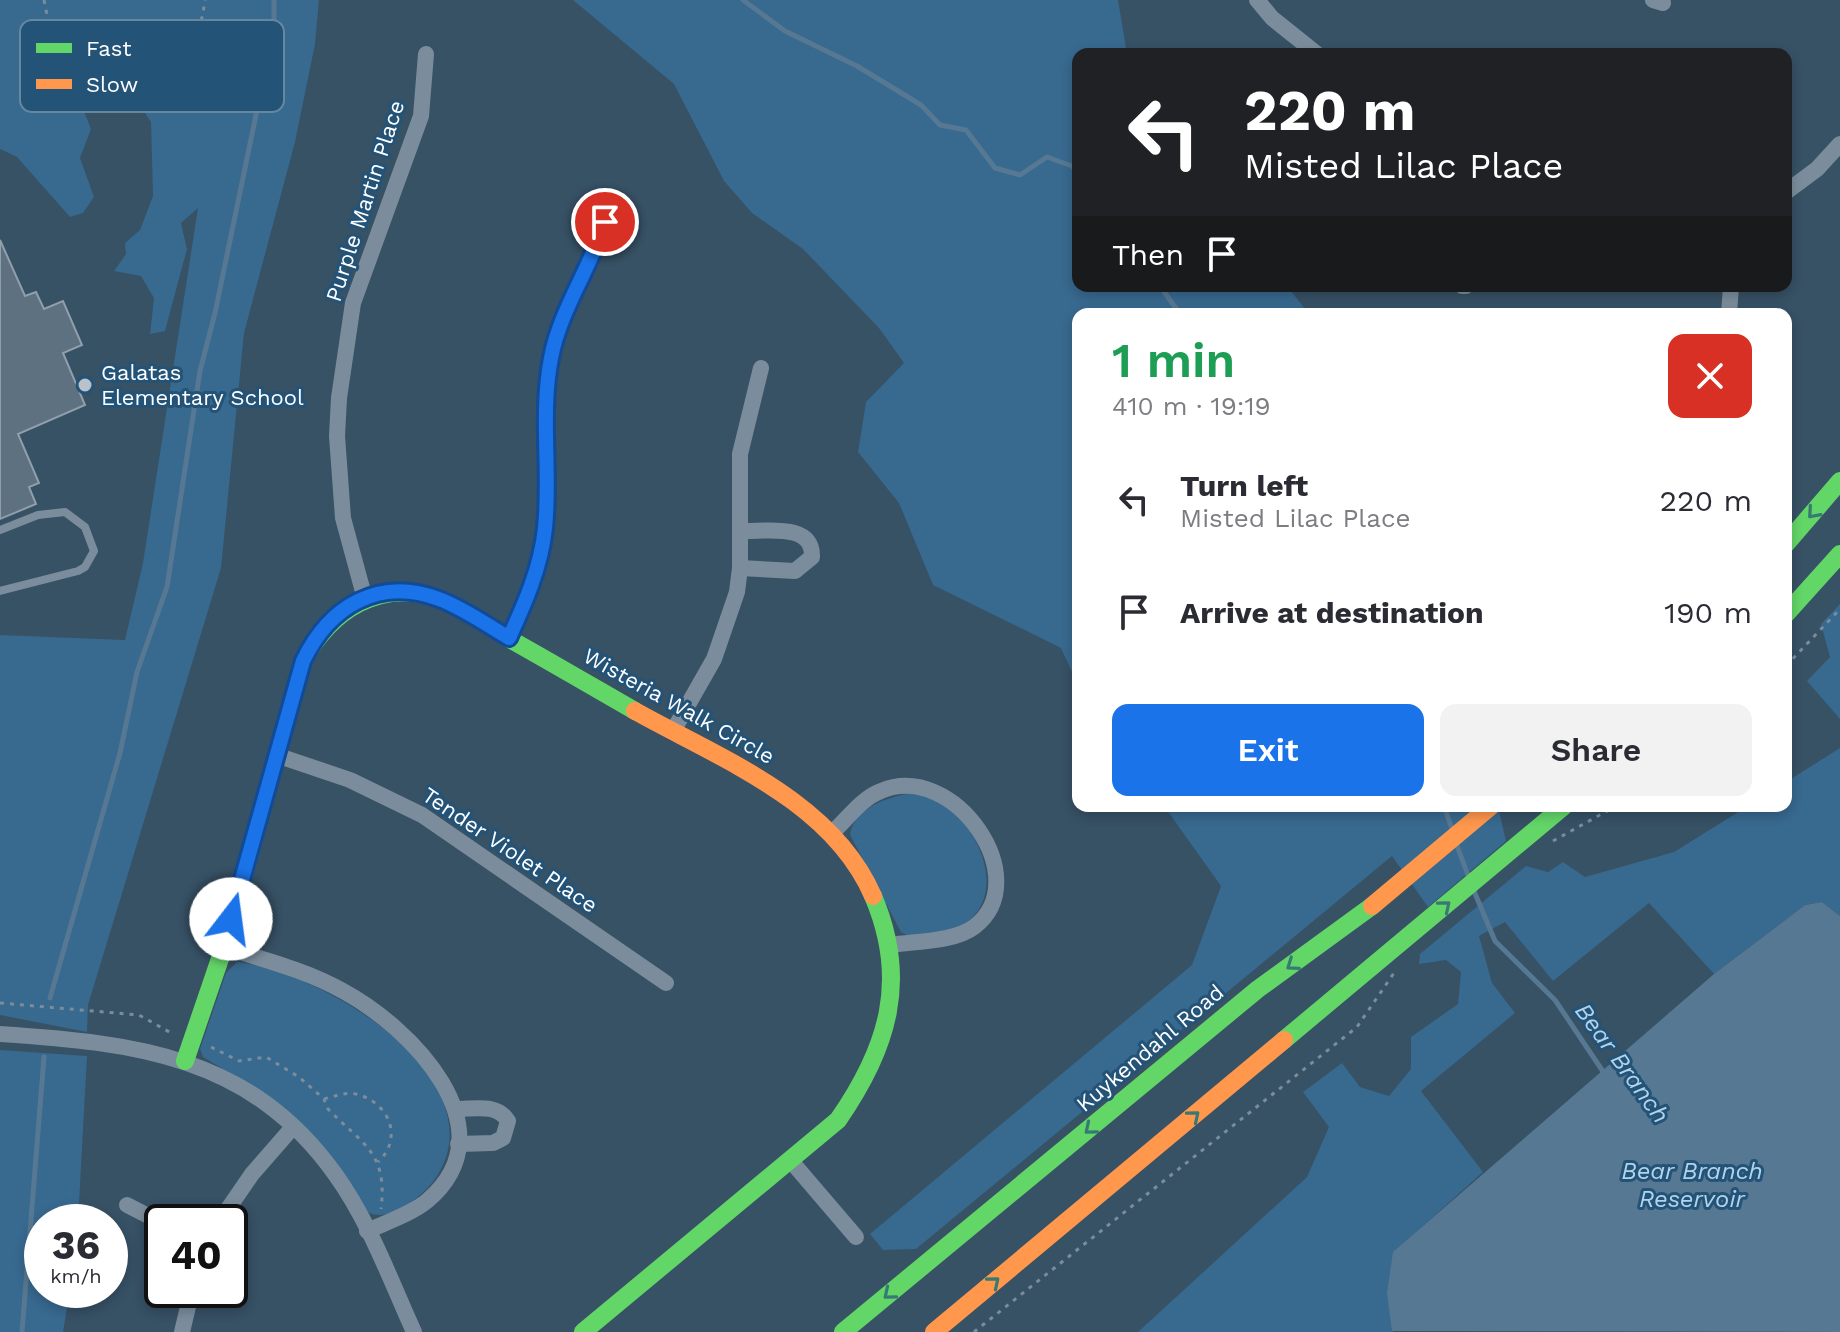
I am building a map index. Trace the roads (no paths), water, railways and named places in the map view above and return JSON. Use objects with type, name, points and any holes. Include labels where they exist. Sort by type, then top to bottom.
[{"type":"main road","points":[[1792,537],[1840,481]]},
{"type":"main road","points":[[1792,607],[1840,554]]},
{"type":"main road","name":"Wisteria Walk Circle","points":[[185,1061],[224,947],[290,699],[313,639],[340,609],[389,593],[439,599],[781,792],[834,831],[870,884],[891,945],[890,1004],[875,1060],[851,1104],[791,1161],[583,1332]]},
{"type":"main road","name":"Kuykendahl Road","points":[[843,1332],[1258,989],[1355,920],[1484,812]]},
{"type":"main road","points":[[934,1332],[1391,963],[1543,836],[1560,812]]},
{"type":"street","points":[[1257,0],[1303,48]]},
{"type":"street","name":"Purple Martin Place","points":[[365,599],[343,518],[337,436],[339,398],[353,303],[421,116],[426,54]]},
{"type":"street","points":[[1792,188],[1817,169],[1840,144]]},
{"type":"street","points":[[509,638],[537,567],[545,529],[545,418],[551,356],[561,322],[597,245],[612,199]]},
{"type":"street","points":[[673,731],[714,659],[728,626],[740,568],[740,454],[761,368]]},
{"type":"street","points":[[740,568],[795,571],[812,557],[813,547],[807,537],[797,532],[741,531]]},
{"type":"street","name":"Tender Violet Place","points":[[276,755],[350,780],[422,815],[666,983]]},
{"type":"street","points":[[834,831],[879,791],[915,786],[930,789],[960,805],[982,836],[994,865],[997,885],[994,900],[977,925],[964,933],[891,945]]},
{"type":"street","points":[[224,947],[311,975],[376,1013],[408,1040],[436,1072],[456,1109],[458,1144],[450,1170],[427,1201],[367,1231]]},
{"type":"street","points":[[0,1034],[81,1039],[145,1049],[185,1061],[236,1085],[293,1127],[335,1174],[367,1231],[414,1332]]},
{"type":"street","points":[[456,1109],[493,1109],[503,1113],[508,1121],[503,1138],[493,1143],[458,1144]]},
{"type":"street","points":[[231,1204],[252,1174],[293,1127]]},
{"type":"street","points":[[791,1161],[856,1237]]},
{"type":"street","points":[[182,1332],[188,1308]]},
{"type":"lane","points":[[0,530],[38,515],[65,512],[85,527],[94,551],[85,567],[78,571],[0,591]]},
{"type":"water","name":"Bear Branch Reservoir","points":[[1822,902],[1840,916],[1840,1332],[1392,1331],[1387,1293],[1393,1252],[1714,974],[1805,905]]},
{"type":"waterway","points":[[274,0],[274,20]]},
{"type":"waterway","name":"Bear Branch","points":[[743,0],[785,31],[857,66],[921,105],[940,125],[966,130],[995,168],[1020,175],[1047,157],[1072,166]]},
{"type":"waterway","points":[[50,998],[120,753],[137,672],[167,587],[200,371],[257,112]]},
{"type":"waterway","name":"Bear Branch","points":[[1164,292],[1176,308]]},
{"type":"waterway","name":"Bear Branch","points":[[1446,812],[1452,829]]},
{"type":"waterway","name":"Bear Branch","points":[[1456,843],[1469,878]]},
{"type":"waterway","name":"Bear Branch","points":[[1474,891],[1495,941],[1555,1000],[1604,1073]]},
{"type":"waterway","points":[[22,1332],[44,1057]]},
{"type":"place","name":"Galatas Elementary School","points":[[85,385]]}]
